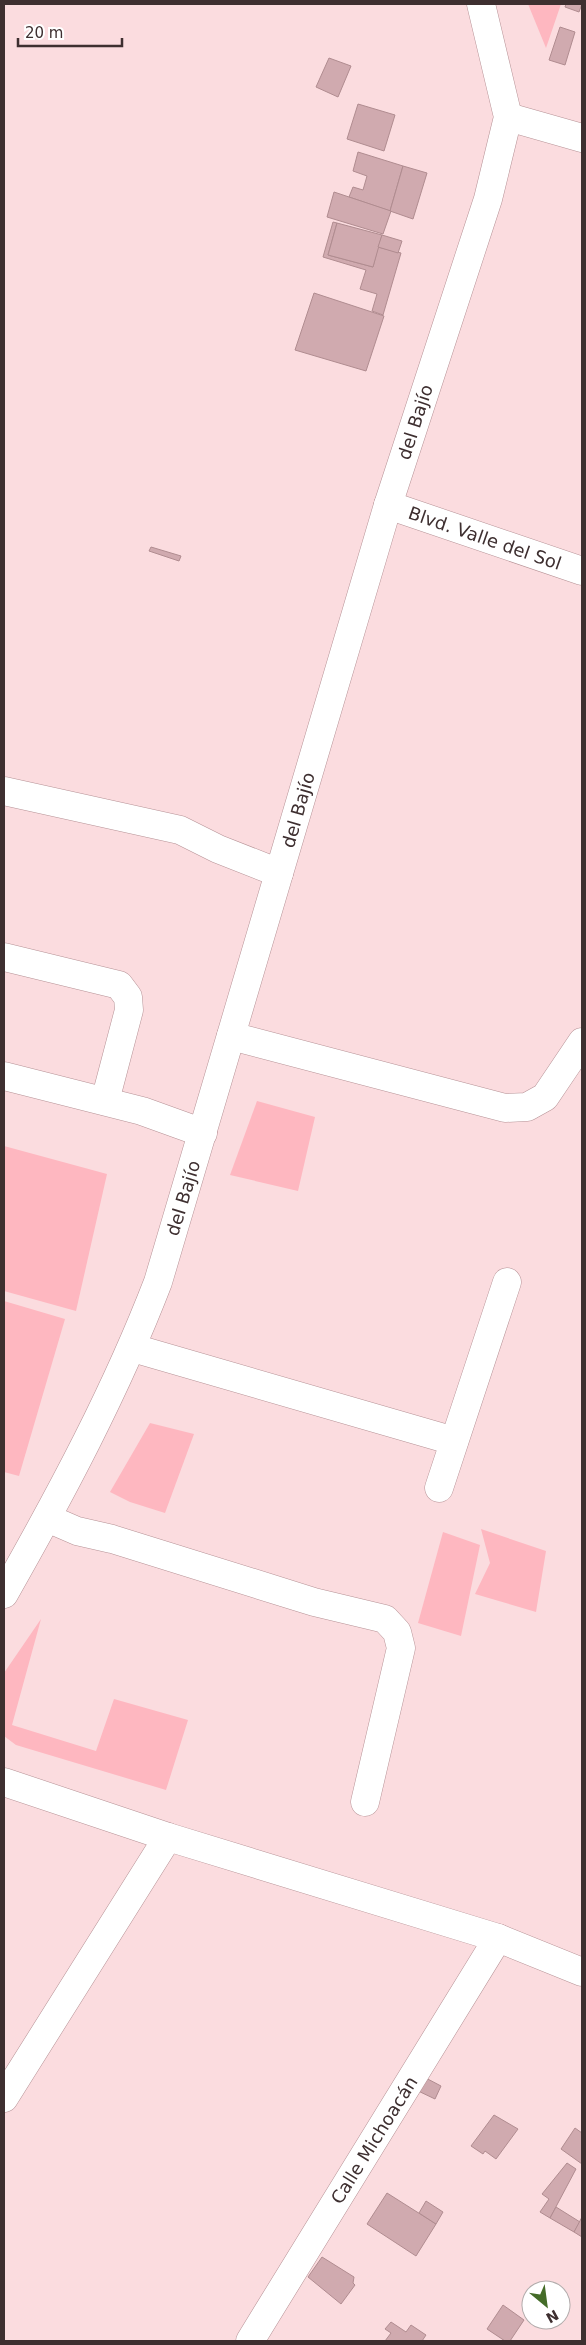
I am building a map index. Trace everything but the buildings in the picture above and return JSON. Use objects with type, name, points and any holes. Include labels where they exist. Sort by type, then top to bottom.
[{"type":"street","name":"del Bajío","points":[[4,1594],[85,1448],[133,1348],[158,1282],[388,504],[488,199],[508,116],[481,4]]},
{"type":"street","points":[[508,116],[582,138]]},
{"type":"street","name":"Blvd. Valle del Sol","points":[[388,504],[582,571]]},
{"type":"street","points":[[4,791],[180,830],[218,849],[279,873]]},
{"type":"street","points":[[4,957],[119,985],[128,996],[129,1010],[104,1101]]},
{"type":"street","points":[[231,1036],[505,1108],[527,1107],[545,1097],[582,1042]]},
{"type":"street","points":[[4,1076],[104,1101],[203,1133]]},
{"type":"street","points":[[438,1488],[507,1282]]},
{"type":"street","points":[[133,1348],[454,1441]]},
{"type":"street","points":[[47,1518],[77,1531],[121,1542],[314,1602],[385,1620],[397,1632],[401,1648],[365,1802]]},
{"type":"street","points":[[4,1782],[168,1837],[498,1938],[582,1972]]},
{"type":"street","points":[[4,2098],[168,1837]]},
{"type":"street","name":"Calle Michoacán","points":[[250,2341],[498,1938]]},
{"type":"shaded area","points":[[528,4],[561,4],[546,48]]},
{"type":"shaded area","points":[[257,1101],[315,1117],[298,1191],[230,1175]]},
{"type":"shaded area","points":[[4,1146],[107,1174],[76,1311],[4,1291]]},
{"type":"shaded area","points":[[4,1301],[65,1319],[19,1476],[4,1472]]},
{"type":"shaded area","points":[[150,1423],[194,1434],[165,1513],[130,1502],[110,1492]]},
{"type":"shaded area","points":[[481,1529],[546,1551],[536,1612],[475,1594],[490,1563]]},
{"type":"shaded area","points":[[443,1532],[480,1545],[461,1636],[418,1623]]},
{"type":"shaded area","points":[[41,1619],[12,1725],[96,1751],[114,1699],[188,1720],[166,1790],[16,1745],[4,1736],[4,1673]]}]
